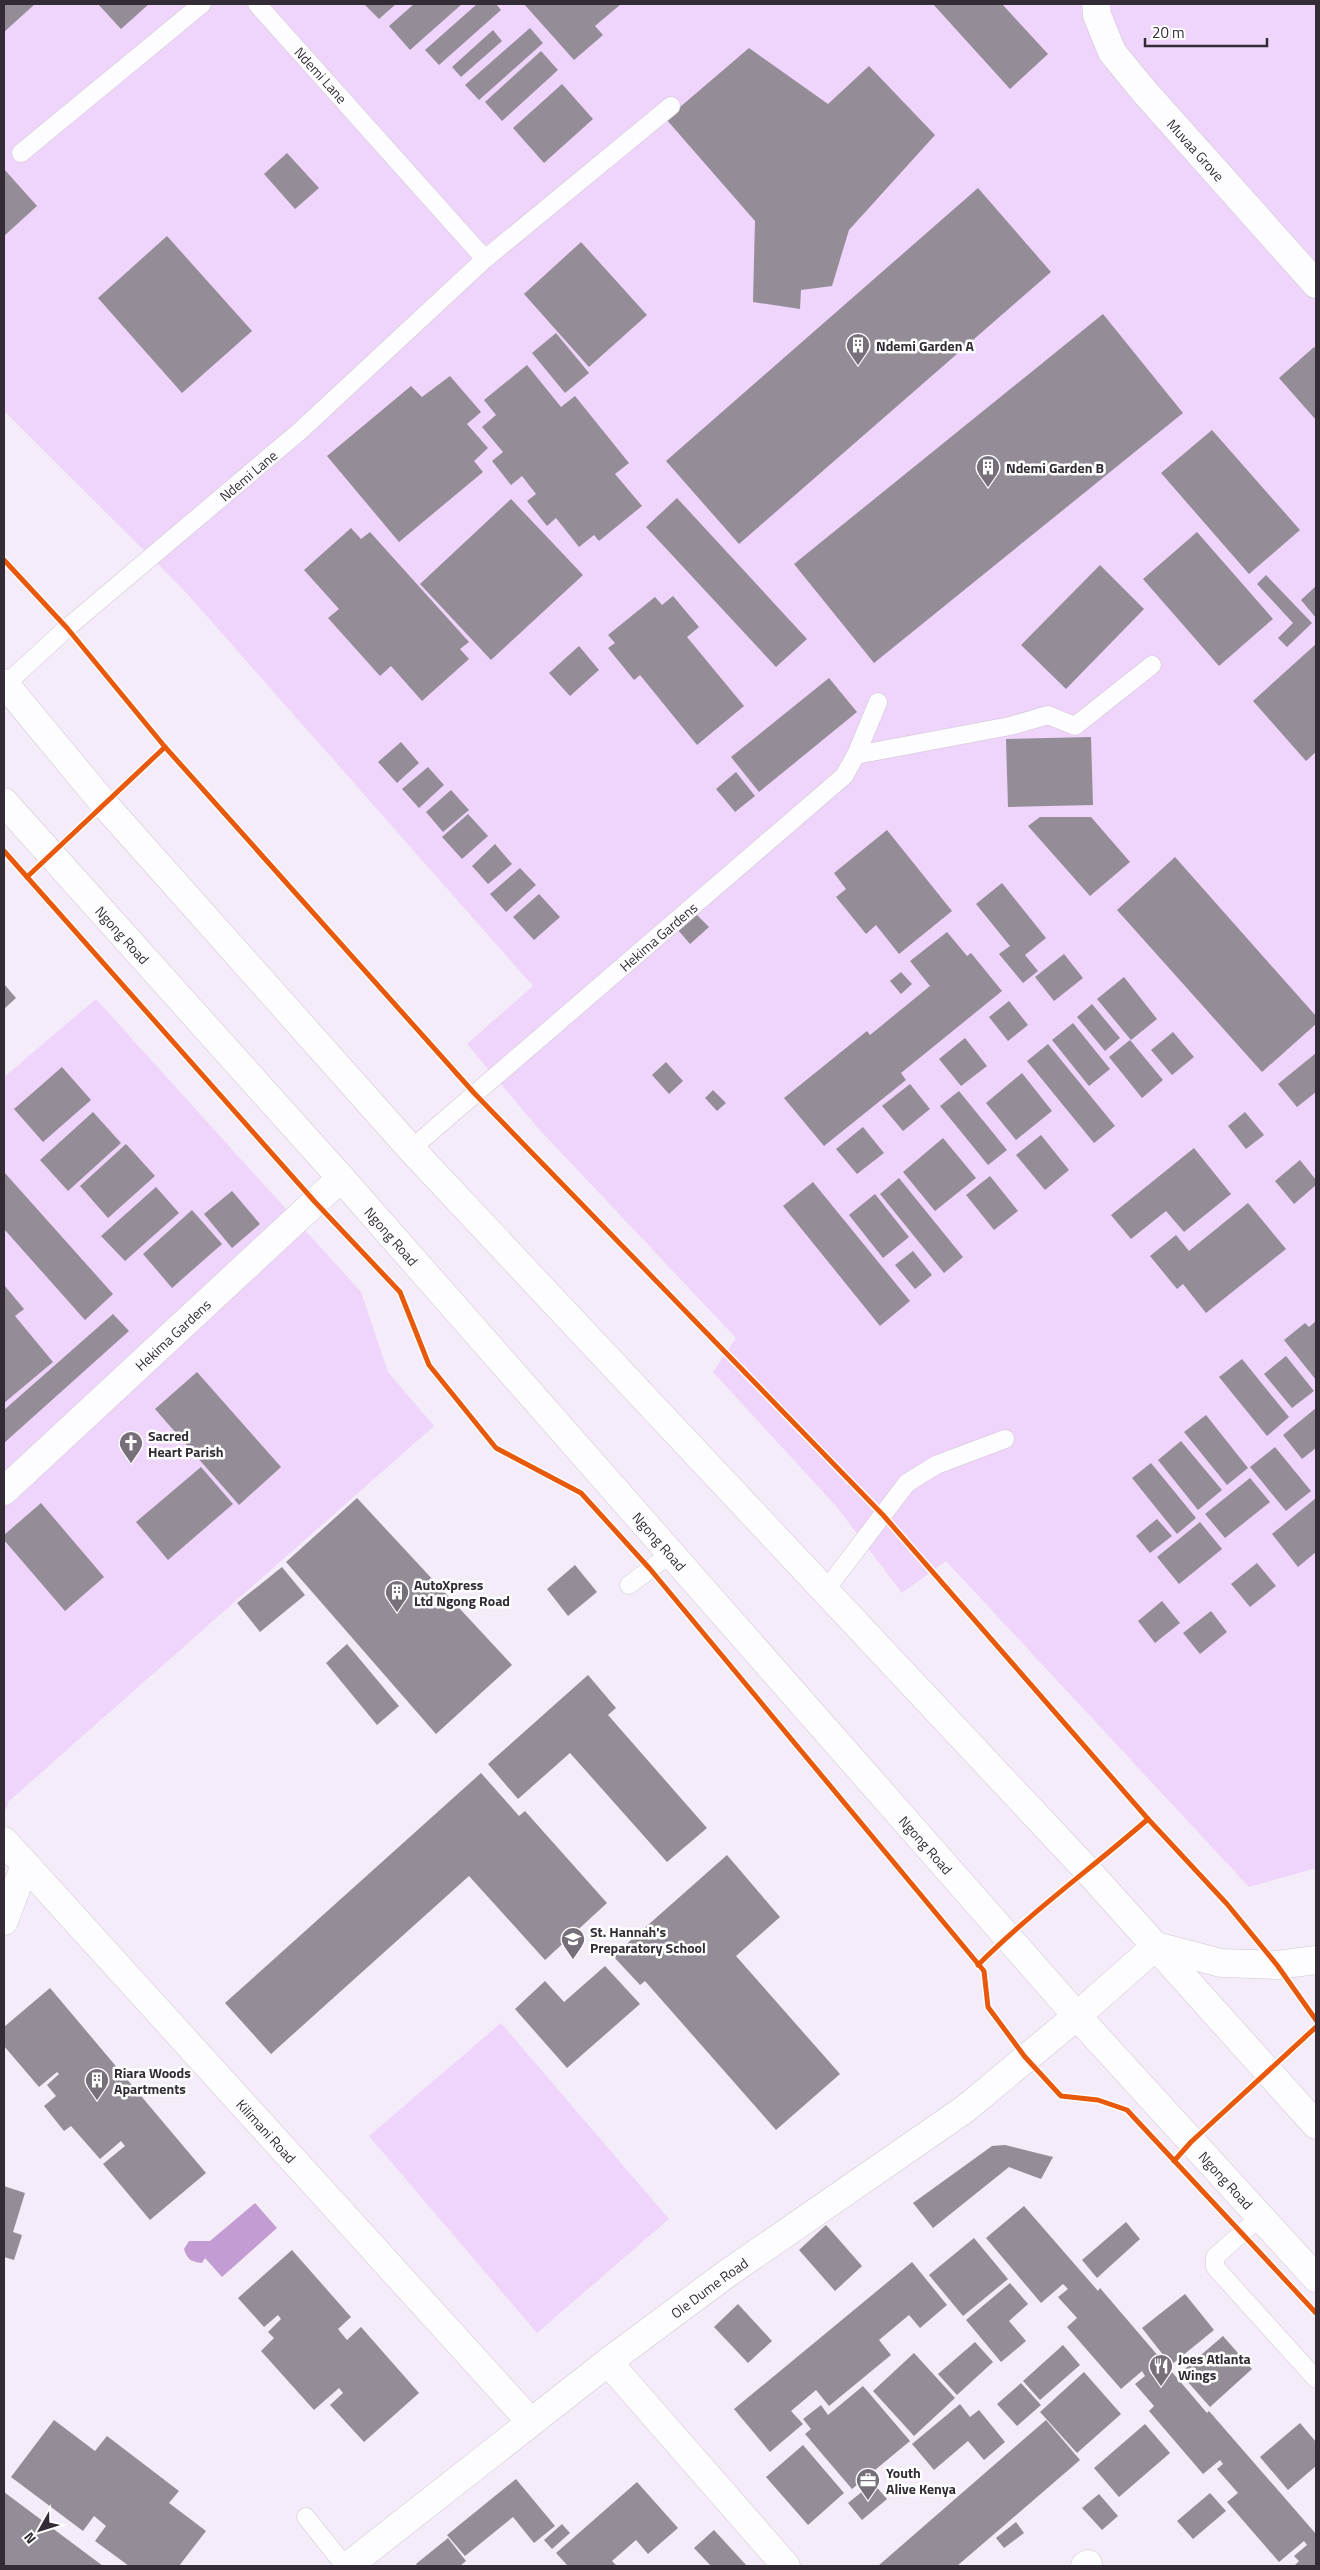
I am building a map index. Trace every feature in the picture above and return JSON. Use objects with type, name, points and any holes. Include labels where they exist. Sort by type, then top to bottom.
[{"type":"main road","name":"Muvaa Grove","points":[[1096,4],[1097,15],[1112,52],[1143,90],[1316,284]]},
{"type":"main road","points":[[4,684],[105,805],[411,1149],[1314,2116]]},
{"type":"main road","name":"Ngong Road","points":[[4,802],[341,1178],[669,1555],[1076,2016],[1316,2278]]},
{"type":"main road","name":"Hekima Gardens","points":[[4,1491],[341,1178]]},
{"type":"main road","name":"Kilimani Road","points":[[4,1841],[530,2421]]},
{"type":"main road","points":[[4,1922],[25,1865]]},
{"type":"main road","points":[[1156,1946],[1221,1963],[1277,1965],[1316,1960]]},
{"type":"main road","name":"Ole Dume Road","points":[[346,2566],[530,2421],[725,2275],[964,2108],[1076,2016],[1156,1946]]},
{"type":"main road","points":[[608,2362],[786,2566]]},
{"type":"lane","points":[[21,153],[202,4]]},
{"type":"lane","name":"Ndemi Lane","points":[[257,4],[485,259]]},
{"type":"lane","name":"Ndemi Lane","points":[[4,684],[67,628],[300,431],[485,259],[671,106]]},
{"type":"lane","points":[[856,755],[1010,726],[1048,715],[1075,726],[1152,665]]},
{"type":"lane","name":"Hekima Gardens","points":[[411,1149],[844,776],[856,755],[878,702]]},
{"type":"lane","points":[[825,1591],[907,1483],[936,1465],[1005,1439]]},
{"type":"lane","points":[[629,1585],[669,1555]]},
{"type":"lane","points":[[1260,2217],[1215,2257],[1215,2267],[1316,2379]]},
{"type":"lane","points":[[306,2518],[346,2566]]},
{"type":"shaded area","points":[[4,4],[1316,4],[1316,1868],[1249,1887],[946,1561],[902,1593],[836,1506],[713,1372],[736,1338],[537,1127],[467,1044],[533,986],[182,588],[4,411]]},
{"type":"shaded area","points":[[96,999],[361,1292],[388,1372],[434,1426],[9,1801],[4,1814],[4,1077]]},
{"type":"shaded area","points":[[501,2023],[669,2219],[537,2333],[369,2136]]},
{"type":"shaded area","points":[[255,2203],[277,2228],[222,2277],[205,2258],[202,2263],[188,2258],[184,2249],[189,2241],[210,2241]]},
{"type":"building","points":[[4,4],[35,4],[4,32]]},
{"type":"building","points":[[98,4],[149,4],[121,29]]},
{"type":"building","points":[[364,4],[396,4],[379,19]]},
{"type":"building","points":[[414,4],[462,4],[410,50],[389,26]]},
{"type":"building","points":[[477,4],[496,4],[501,10],[439,65],[425,50]]},
{"type":"building","points":[[524,4],[621,4],[595,26],[603,35],[574,60]]},
{"type":"building","points":[[933,4],[1002,4],[1048,54],[1010,89]]},
{"type":"building","points":[[530,28],[543,43],[479,100],[465,85]]},
{"type":"building","points":[[493,30],[502,41],[461,77],[452,67]]},
{"type":"building","points":[[749,48],[828,104],[869,66],[935,135],[849,230],[832,286],[801,290],[800,309],[753,302],[755,221],[666,119]]},
{"type":"building","points":[[541,51],[558,70],[502,121],[485,102]]},
{"type":"building","points":[[562,84],[593,119],[544,163],[513,128]]},
{"type":"building","points":[[287,153],[319,188],[295,209],[264,174]]},
{"type":"building","points":[[4,169],[37,206],[4,236]]},
{"type":"building","name":"Ndemi Garden A","points":[[978,188],[1051,272],[739,544],[666,461]]},
{"type":"building","points":[[167,236],[252,331],[182,393],[98,298]]},
{"type":"building","points":[[581,242],[647,315],[589,367],[524,294]]},
{"type":"building","name":"Ndemi Garden B","points":[[1103,314],[1183,413],[874,663],[794,564]]},
{"type":"building","points":[[556,333],[589,373],[565,393],[532,353]]},
{"type":"building","points":[[1314,347],[1316,350],[1316,420],[1279,378]]},
{"type":"building","points":[[527,365],[561,407],[575,396],[629,463],[615,474],[642,506],[599,541],[594,535],[579,547],[556,518],[547,526],[527,501],[536,494],[522,476],[511,485],[492,461],[503,452],[482,427],[496,415],[484,400]]},
{"type":"building","points":[[450,376],[481,412],[467,424],[488,448],[474,461],[483,472],[399,542],[327,456],[411,386],[422,397]]},
{"type":"building","points":[[1212,430],[1300,530],[1249,574],[1161,473]]},
{"type":"building","points":[[677,498],[807,639],[776,667],[646,527]]},
{"type":"building","points":[[511,499],[583,575],[491,660],[420,584]]},
{"type":"building","points":[[351,528],[361,539],[370,532],[469,642],[460,649],[469,659],[422,701],[391,666],[380,676],[328,618],[339,609],[304,570]]},
{"type":"building","points":[[1197,532],[1273,619],[1219,666],[1143,579]]},
{"type":"building","points":[[1100,565],[1144,609],[1066,689],[1021,645]]},
{"type":"building","points":[[1266,575],[1312,623],[1287,647],[1278,638],[1293,623],[1257,584]]},
{"type":"building","points":[[1316,586],[1316,618],[1301,600]]},
{"type":"building","points":[[673,596],[699,627],[687,637],[744,706],[697,745],[640,675],[634,680],[608,648],[615,643],[608,635],[655,597],[662,605]]},
{"type":"building","points":[[1316,644],[1316,752],[1306,761],[1253,701]]},
{"type":"building","points":[[579,646],[599,670],[570,696],[549,673]]},
{"type":"building","points":[[829,678],[857,712],[759,792],[731,757]]},
{"type":"building","points":[[1091,737],[1093,805],[1008,807],[1006,739]]},
{"type":"building","points":[[401,742],[419,763],[397,783],[378,762]]},
{"type":"building","points":[[428,767],[444,785],[419,808],[402,789]]},
{"type":"building","points":[[736,772],[755,796],[735,812],[716,789]]},
{"type":"building","points":[[451,790],[469,810],[443,832],[426,812]]},
{"type":"building","points":[[468,814],[488,836],[462,859],[442,837]]},
{"type":"building","points":[[1040,817],[1091,817],[1130,862],[1090,896],[1028,826]]},
{"type":"building","points":[[887,830],[952,911],[899,954],[876,925],[866,934],[836,897],[846,889],[834,873]]},
{"type":"building","points":[[495,844],[512,864],[488,884],[472,866]]},
{"type":"building","points":[[1175,857],[1316,1016],[1316,1024],[1262,1072],[1117,910]]},
{"type":"building","points":[[520,868],[536,885],[506,912],[490,894]]},
{"type":"building","points":[[1002,883],[1046,938],[1025,955],[1038,971],[1023,983],[999,954],[1010,946],[976,904]]},
{"type":"building","points":[[539,894],[560,917],[534,940],[513,917]]},
{"type":"building","points":[[696,914],[709,927],[690,944],[678,930]]},
{"type":"building","points":[[947,932],[967,956],[971,953],[1002,991],[901,1073],[906,1080],[824,1146],[784,1098],[867,1031],[870,1035],[930,986],[910,961]]},
{"type":"building","points":[[1064,954],[1083,978],[1054,1001],[1035,977]]},
{"type":"building","points":[[901,972],[912,984],[901,994],[890,981]]},
{"type":"building","points":[[1124,977],[1157,1019],[1131,1040],[1097,999]]},
{"type":"building","points":[[4,984],[16,998],[4,1009]]},
{"type":"building","points":[[1009,1001],[1028,1025],[1008,1041],[989,1017]]},
{"type":"building","points":[[1092,1004],[1120,1038],[1105,1051],[1077,1017]]},
{"type":"building","points":[[1073,1023],[1110,1069],[1089,1086],[1052,1040]]},
{"type":"building","points":[[1173,1032],[1194,1057],[1172,1075],[1151,1050]]},
{"type":"building","points":[[965,1038],[987,1066],[961,1086],[939,1059]]},
{"type":"building","points":[[1130,1040],[1163,1080],[1142,1098],[1109,1057]]},
{"type":"building","points":[[1048,1044],[1115,1126],[1094,1143],[1027,1061]]},
{"type":"building","points":[[1316,1053],[1316,1092],[1297,1107],[1278,1084]]},
{"type":"building","points":[[666,1062],[683,1081],[669,1094],[652,1075]]},
{"type":"building","points":[[62,1067],[91,1100],[43,1142],[14,1109]]},
{"type":"building","points":[[1022,1073],[1052,1111],[1016,1140],[986,1103]]},
{"type":"building","points":[[910,1084],[930,1109],[903,1131],[882,1106]]},
{"type":"building","points":[[713,1090],[726,1103],[717,1111],[705,1098]]},
{"type":"building","points":[[959,1091],[1007,1150],[988,1165],[940,1106]]},
{"type":"building","points":[[93,1112],[121,1143],[68,1191],[40,1160]]},
{"type":"building","points":[[1245,1112],[1264,1135],[1246,1149],[1228,1126]]},
{"type":"building","points":[[863,1127],[884,1153],[857,1174],[836,1149]]},
{"type":"building","points":[[1041,1135],[1069,1170],[1045,1190],[1016,1155]]},
{"type":"building","points":[[943,1138],[976,1178],[935,1211],[903,1172]]},
{"type":"building","points":[[126,1144],[155,1176],[108,1218],[80,1186]]},
{"type":"building","points":[[1194,1148],[1231,1194],[1184,1232],[1166,1211],[1131,1239],[1111,1215]]},
{"type":"building","points":[[1300,1160],[1316,1180],[1316,1185],[1294,1204],[1275,1181]]},
{"type":"building","points":[[4,1172],[113,1294],[85,1320],[4,1229]]},
{"type":"building","points":[[990,1176],[1018,1211],[994,1230],[966,1195]]},
{"type":"building","points":[[899,1178],[963,1257],[944,1273],[880,1194]]},
{"type":"building","points":[[813,1182],[910,1301],[880,1326],[783,1206]]},
{"type":"building","points":[[156,1187],[179,1213],[125,1261],[101,1236]]},
{"type":"building","points":[[232,1191],[260,1224],[232,1248],[204,1214]]},
{"type":"building","points":[[875,1194],[909,1237],[883,1258],[849,1215]]},
{"type":"building","points":[[1248,1203],[1286,1249],[1206,1313],[1183,1284],[1177,1289],[1150,1256],[1176,1235],[1189,1251]]},
{"type":"building","points":[[192,1210],[222,1244],[172,1288],[143,1254]]},
{"type":"building","points":[[913,1251],[932,1275],[915,1289],[895,1265]]},
{"type":"building","points":[[4,1285],[24,1309],[15,1316],[53,1362],[4,1403]]},
{"type":"building","points":[[113,1314],[129,1331],[4,1443],[4,1410]]},
{"type":"building","points":[[1316,1321],[1316,1380],[1284,1340],[1305,1323],[1309,1327]]},
{"type":"building","points":[[1286,1356],[1314,1391],[1292,1408],[1264,1374]]},
{"type":"building","points":[[1242,1359],[1289,1417],[1267,1436],[1219,1377]]},
{"type":"building","points":[[197,1372],[281,1467],[239,1505],[155,1409]]},
{"type":"building","points":[[1316,1408],[1316,1448],[1302,1459],[1283,1435]]},
{"type":"building","points":[[1206,1415],[1248,1468],[1227,1485],[1184,1432]]},
{"type":"building","points":[[1181,1441],[1222,1490],[1198,1510],[1158,1460]]},
{"type":"building","points":[[1275,1447],[1311,1491],[1286,1511],[1250,1467]]},
{"type":"building","points":[[1151,1463],[1196,1518],[1177,1534],[1132,1478]]},
{"type":"building","points":[[201,1467],[233,1504],[168,1560],[136,1522]]},
{"type":"building","points":[[1250,1478],[1270,1502],[1225,1538],[1205,1514]]},
{"type":"building","name":"AutoXpress Ltd Ngong Road","points":[[357,1498],[512,1665],[436,1734],[286,1562]]},
{"type":"building","points":[[1316,1498],[1316,1552],[1298,1567],[1272,1534]]},
{"type":"building","points":[[41,1503],[104,1577],[65,1611],[4,1540],[4,1535]]},
{"type":"building","points":[[1157,1519],[1172,1536],[1150,1553],[1136,1536]]},
{"type":"building","points":[[1200,1522],[1222,1549],[1179,1584],[1157,1557]]},
{"type":"building","points":[[1257,1563],[1276,1586],[1250,1607],[1231,1584]]},
{"type":"building","points":[[575,1565],[597,1592],[568,1616],[547,1589]]},
{"type":"building","points":[[282,1567],[305,1595],[260,1632],[237,1603]]},
{"type":"building","points":[[1162,1601],[1180,1623],[1155,1643],[1138,1621]]},
{"type":"building","points":[[1211,1611],[1227,1632],[1200,1654],[1183,1633]]},
{"type":"building","points":[[347,1644],[399,1706],[377,1725],[326,1663]]},
{"type":"building","points":[[588,1675],[616,1708],[608,1715],[707,1828],[667,1862],[570,1753],[518,1799],[488,1764]]},
{"type":"building","points":[[481,1773],[519,1816],[525,1811],[607,1903],[545,1960],[469,1876],[271,2054],[225,2003]]},
{"type":"building","points":[[727,1855],[780,1917],[736,1956],[840,2074],[776,2130],[645,1981],[640,1985],[613,1956]]},
{"type":"building","points":[[605,1966],[640,2004],[567,2068],[515,2009],[545,1981],[564,2002]]},
{"type":"building","name":"Riara Woods Apartments","points":[[50,1988],[206,2173],[150,2220],[103,2164],[125,2146],[121,2141],[100,2159],[71,2126],[64,2131],[44,2106],[56,2096],[47,2085],[59,2074],[57,2072],[39,2087],[4,2046],[4,2027]]},
{"type":"building","points":[[1005,2145],[1053,2157],[1041,2179],[1009,2167],[933,2228],[913,2203],[992,2146]]},
{"type":"building","points":[[4,2186],[25,2193],[13,2232],[22,2235],[14,2260],[4,2257]]},
{"type":"building","name":"Joes Atlanta Wings","points":[[1024,2206],[1098,2291],[1100,2288],[1207,2413],[1209,2411],[1316,2534],[1316,2566],[1294,2566],[1299,2561],[1294,2556],[1307,2545],[1304,2541],[1279,2562],[1227,2502],[1238,2493],[1217,2469],[1223,2464],[1220,2460],[1203,2474],[1149,2411],[1154,2406],[1135,2384],[1145,2376],[1142,2371],[1121,2389],[1067,2327],[1077,2318],[1058,2297],[1068,2289],[1063,2284],[1041,2303],[986,2238]]},
{"type":"building","points":[[1126,2222],[1140,2239],[1097,2278],[1082,2260]]},
{"type":"building","points":[[826,2225],[862,2266],[835,2291],[799,2250]]},
{"type":"building","points":[[974,2238],[1008,2279],[963,2316],[929,2275]]},
{"type":"building","points":[[292,2250],[351,2317],[338,2329],[347,2340],[361,2327],[419,2393],[364,2442],[330,2405],[343,2393],[339,2388],[314,2410],[261,2351],[274,2338],[268,2332],[281,2319],[278,2315],[264,2327],[238,2298]]},
{"type":"building","points":[[912,2262],[947,2305],[920,2328],[909,2315],[879,2340],[891,2355],[829,2406],[816,2390],[791,2411],[803,2424],[770,2452],[734,2409]]},
{"type":"building","points":[[1010,2283],[1028,2304],[1009,2321],[1026,2341],[1001,2362],[966,2320]]},
{"type":"building","points":[[1185,2294],[1214,2330],[1171,2365],[1142,2328]]},
{"type":"building","points":[[738,2304],[772,2341],[748,2363],[714,2327]]},
{"type":"building","points":[[1223,2336],[1252,2369],[1210,2407],[1180,2373]]},
{"type":"building","points":[[975,2342],[993,2362],[957,2395],[938,2374]]},
{"type":"building","points":[[1063,2345],[1080,2365],[1040,2400],[1023,2381]]},
{"type":"building","points":[[914,2353],[955,2398],[914,2436],[873,2391]]},
{"type":"building","points":[[1084,2372],[1121,2414],[1077,2453],[1040,2412]]},
{"type":"building","points":[[1021,2383],[1041,2405],[1017,2426],[997,2404]]},
{"type":"building","points":[[863,2386],[910,2441],[852,2489],[805,2434],[811,2429],[803,2419],[821,2405],[828,2415]]},
{"type":"building","points":[[960,2404],[970,2417],[979,2410],[1005,2442],[984,2460],[968,2441],[934,2470],[912,2444]]},
{"type":"building","points":[[54,2420],[95,2451],[107,2436],[179,2491],[169,2503],[206,2531],[179,2566],[129,2566],[95,2541],[106,2526],[94,2516],[83,2531],[11,2477]]},
{"type":"building","points":[[1046,2420],[1080,2460],[957,2566],[878,2566]]},
{"type":"building","points":[[1300,2423],[1316,2442],[1316,2466],[1288,2490],[1260,2457]]},
{"type":"building","points":[[1145,2424],[1170,2453],[1119,2497],[1094,2468]]},
{"type":"building","points":[[803,2445],[844,2493],[808,2525],[766,2477]]},
{"type":"building","points":[[516,2479],[555,2526],[534,2543],[513,2517],[465,2556],[447,2535]]},
{"type":"building","points":[[637,2482],[678,2528],[648,2554],[636,2540],[612,2561],[617,2566],[568,2566],[556,2553]]},
{"type":"building","name":"Youth Alive Kenya","points":[[873,2483],[887,2499],[862,2520],[848,2503]]},
{"type":"building","points":[[4,2492],[103,2566],[4,2566]]},
{"type":"building","points":[[1210,2493],[1226,2511],[1193,2539],[1177,2521]]},
{"type":"building","points":[[1099,2494],[1118,2516],[1102,2530],[1082,2508]]},
{"type":"building","points":[[1016,2522],[1024,2533],[1004,2548],[996,2538]]},
{"type":"building","points":[[562,2524],[570,2533],[552,2549],[544,2540]]},
{"type":"building","points":[[714,2530],[747,2566],[711,2566],[694,2548]]},
{"type":"building","points":[[448,2538],[466,2561],[460,2566],[418,2566],[416,2564]]},
{"type":"cycle path","points":[[4,560],[67,628],[165,747],[475,1094],[883,1515],[1148,1819],[1227,1904],[1277,1965],[1316,2020]]},
{"type":"cycle path","points":[[27,877],[165,747]]},
{"type":"cycle path","points":[[4,851],[315,1202],[400,1292],[429,1365],[496,1448],[581,1493],[650,1569],[984,1971],[988,2007],[1025,2057],[1061,2096],[1098,2100],[1127,2110],[1316,2313]]},
{"type":"cycle path","points":[[978,1965],[1040,1908],[1148,1819]]},
{"type":"cycle path","points":[[1174,2161],[1191,2142],[1316,2027]]},
{"type":"place","name":"Ndemi Garden A","points":[[858,366]]},
{"type":"place","name":"Ndemi Garden B","points":[[988,488]]},
{"type":"place","name":"Sacred Heart Parish","points":[[131,1464]]},
{"type":"place","name":"AutoXpress Ltd Ngong Road","points":[[397,1613]]},
{"type":"place","name":"St. Hannah's Preparatory School","points":[[573,1960]]},
{"type":"place","name":"Riara Woods Apartments","points":[[97,2101]]},
{"type":"place","name":"Joes Atlanta Wings","points":[[1161,2387]]},
{"type":"place","name":"Youth Alive Kenya","points":[[868,2501]]}]
